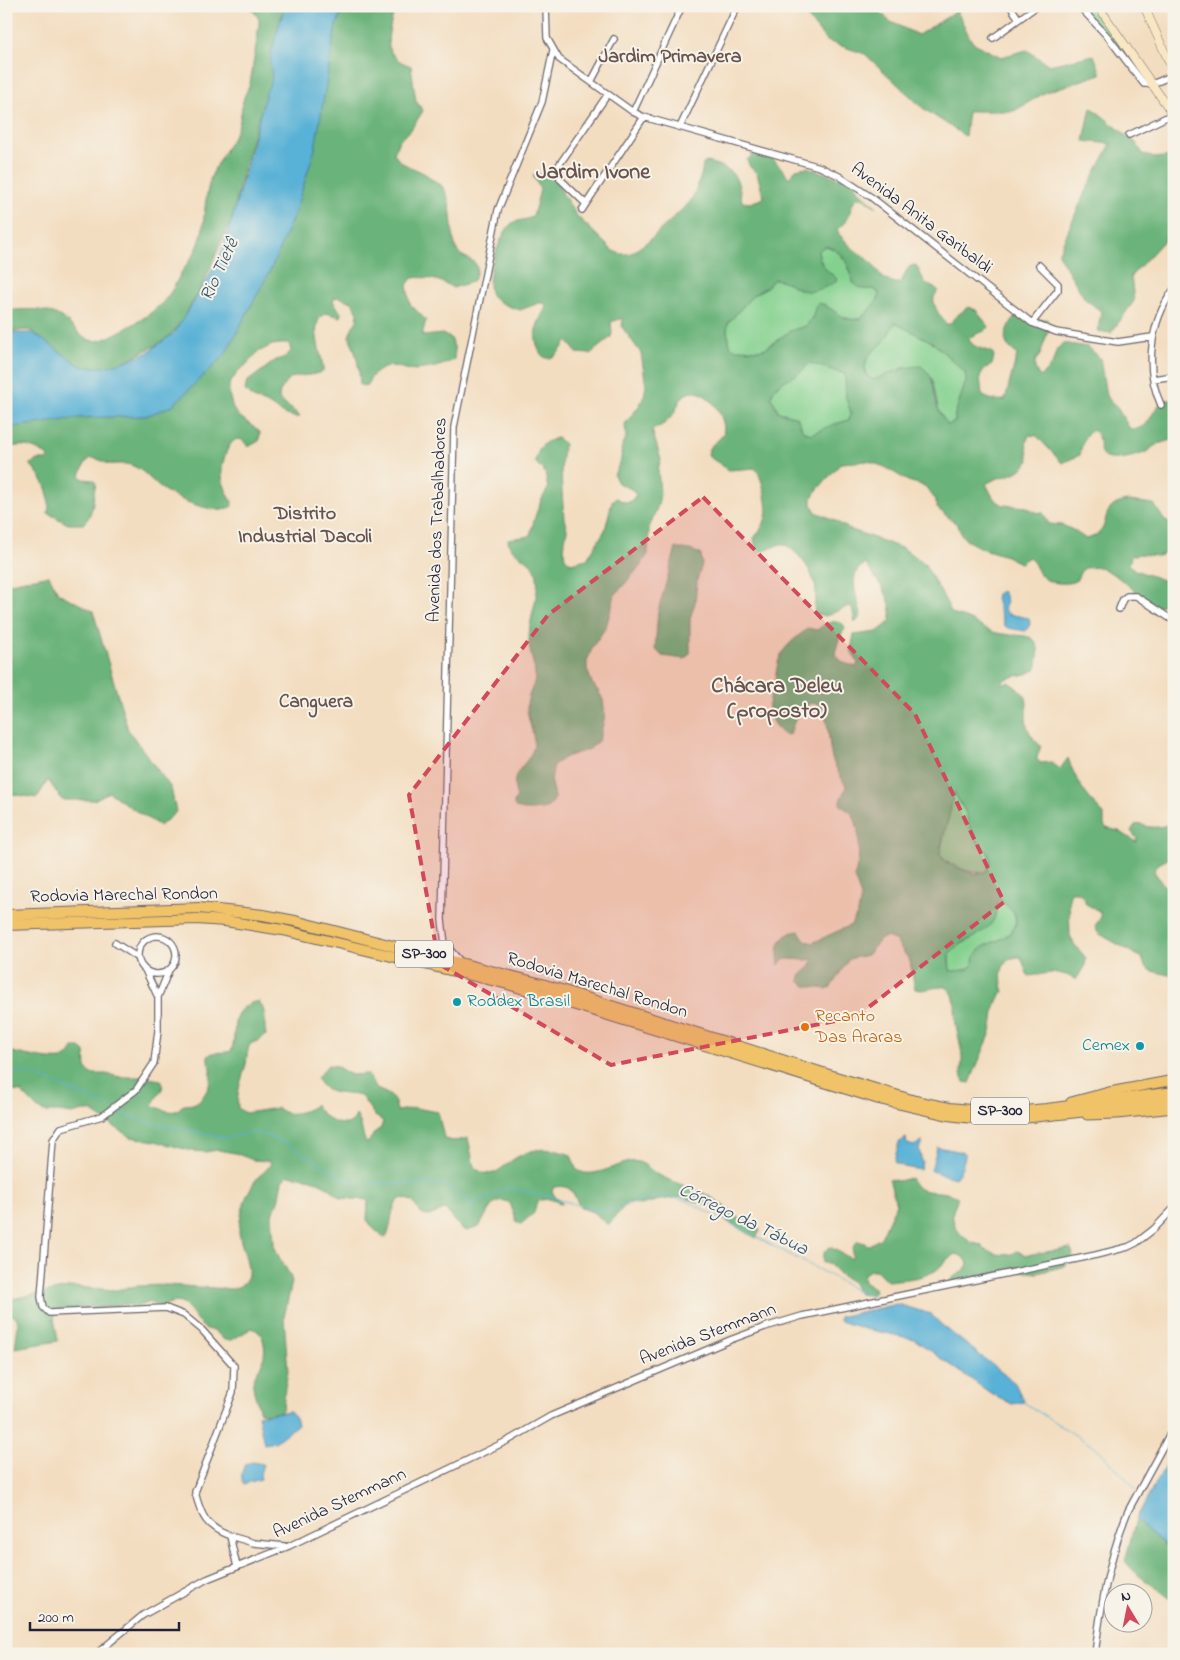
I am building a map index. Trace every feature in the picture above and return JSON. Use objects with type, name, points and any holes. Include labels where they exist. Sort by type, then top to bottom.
[{"type":"highway","name":"Rodovia Marechal Rondon","points":[[6,916],[173,908],[230,910],[295,921],[542,984],[915,1101],[949,1108],[981,1111],[1048,1112],[1174,1099]]},
{"type":"highway","name":"Rodovia Marechal Rondon","points":[[6,925],[197,919],[225,921],[283,930],[508,984],[913,1108],[948,1115],[981,1119],[1012,1119],[1174,1092]]},
{"type":"main road","points":[[1048,1112],[1109,1092],[1174,1080]]},
{"type":"main road","points":[[1048,1112],[1116,1114],[1174,1108]]},
{"type":"street","points":[[546,6],[547,38],[553,50]]},
{"type":"street","points":[[633,112],[682,6]]},
{"type":"street","points":[[680,127],[736,9],[729,6]]},
{"type":"street","points":[[1010,6],[1019,19]]},
{"type":"street","points":[[993,38],[1037,6]]},
{"type":"street","points":[[1078,6],[1108,37],[1144,84],[1152,84],[1174,74],[1144,6]]},
{"type":"street","points":[[1098,6],[1173,115],[1129,135]]},
{"type":"street","points":[[591,82],[614,39]]},
{"type":"street","name":"Avenida Anita Garibaldi","points":[[553,50],[559,59],[633,112],[644,117],[820,167],[839,176],[871,197],[1032,323],[1056,332],[1118,342],[1152,337]]},
{"type":"street","name":"Avenida dos Trabalhadores","points":[[445,944],[442,920],[454,427],[498,210],[542,102],[553,50]]},
{"type":"street","points":[[608,94],[559,165],[560,179],[584,207],[644,117]]},
{"type":"street","points":[[1032,323],[1058,290],[1058,284],[1039,265]]},
{"type":"street","points":[[1161,405],[1156,395],[1153,379],[1152,337],[1159,318],[1174,289]]},
{"type":"street","points":[[1153,379],[1174,376]]},
{"type":"street","points":[[1119,609],[1123,598],[1126,596],[1136,596],[1174,621]]},
{"type":"street","points":[[137,957],[140,945],[144,941],[156,936],[163,937],[173,946],[176,952],[174,965],[169,970],[158,997],[158,1031],[154,1063],[136,1090],[109,1111],[102,1116],[61,1128],[53,1140],[41,1297],[43,1307],[50,1313],[166,1308],[184,1315],[202,1330],[234,1366],[233,1392],[195,1492],[199,1509],[205,1521],[217,1531],[254,1543],[287,1547]]},
{"type":"street","points":[[116,943],[137,957],[158,997]]},
{"type":"street","points":[[427,954],[438,951],[445,944],[461,963]]},
{"type":"street","points":[[146,972],[158,974],[169,970]]},
{"type":"street","name":"Avenida Stemmann","points":[[96,1654],[143,1615],[207,1579],[287,1547],[508,1440],[551,1416],[730,1340],[802,1316],[1128,1247],[1154,1229],[1174,1208]]},
{"type":"street","points":[[1095,1654],[1112,1554],[1128,1511],[1174,1426]]},
{"type":"street","points":[[230,1536],[237,1567]]},
{"type":"highlighted area","points":[[703,497],[915,714],[1004,902],[856,1017],[611,1065],[439,964],[409,795],[548,615]]},
{"type":"green space","points":[[247,6],[283,6],[275,79],[258,119],[242,175],[233,216],[202,286],[181,322],[162,342],[113,367],[92,369],[78,365],[43,341],[32,331],[6,332],[6,311],[37,310],[49,312],[62,318],[85,338],[99,340],[109,337],[141,320],[163,303],[199,244],[211,177],[240,121],[244,99],[250,84],[259,20],[256,14]]},
{"type":"green space","points":[[338,6],[395,6],[388,41],[390,49],[393,56],[411,66],[416,101],[423,111],[410,131],[399,140],[394,153],[404,164],[427,175],[441,185],[450,207],[456,248],[462,256],[471,260],[477,266],[474,279],[471,282],[453,288],[428,278],[412,278],[407,285],[410,304],[426,320],[422,335],[442,334],[451,338],[455,350],[454,359],[439,366],[420,369],[409,370],[395,366],[384,368],[370,378],[367,386],[360,385],[357,360],[349,336],[357,321],[358,312],[352,302],[339,297],[334,298],[333,301],[341,313],[341,317],[326,313],[317,324],[317,340],[323,371],[317,374],[289,379],[280,393],[281,401],[300,417],[283,413],[253,398],[245,390],[247,382],[276,360],[284,358],[291,351],[289,343],[272,345],[258,352],[239,370],[229,385],[233,409],[260,432],[259,441],[248,447],[237,439],[229,447],[225,455],[222,476],[232,506],[224,509],[215,509],[193,504],[163,490],[143,472],[133,466],[109,464],[91,458],[86,462],[80,475],[83,479],[93,480],[96,483],[90,515],[83,524],[68,524],[48,513],[49,499],[45,487],[39,475],[30,464],[37,460],[47,460],[48,456],[38,450],[23,446],[6,449],[6,424],[163,407]]},
{"type":"green space","points":[[802,6],[875,6],[889,21],[918,35],[957,11],[972,42],[1001,57],[1027,50],[1049,65],[1094,55],[1101,74],[1046,92],[1014,111],[968,111],[965,136],[924,109],[865,54],[827,41],[800,9]]},
{"type":"green space","points":[[1082,6],[1095,6],[1145,81],[1144,80]]},
{"type":"green space","points":[[1091,107],[1136,143],[1143,154],[1154,158],[1174,156],[1174,230],[1131,276],[1134,301],[1111,333],[1098,331],[1101,311],[1085,299],[1058,254],[1086,190],[1111,144],[1084,141]]},
{"type":"green space","points":[[763,153],[771,158],[789,178],[796,169],[807,167],[838,178],[850,176],[856,180],[855,185],[857,189],[877,207],[862,198],[856,198],[846,221],[837,229],[839,234],[852,248],[870,261],[883,278],[895,283],[900,283],[908,269],[912,265],[916,265],[925,283],[938,290],[934,297],[934,304],[946,324],[950,324],[954,318],[968,307],[976,310],[989,327],[969,339],[979,348],[992,352],[994,356],[992,365],[984,369],[980,377],[982,395],[985,397],[993,400],[1005,400],[1017,355],[1008,346],[1005,339],[1008,328],[1014,318],[1018,317],[1032,321],[1047,319],[1048,331],[1040,355],[1035,361],[1035,369],[1040,377],[1052,365],[1057,349],[1063,343],[1088,347],[1100,358],[1106,396],[1118,409],[1130,429],[1146,424],[1157,407],[1164,401],[1174,401],[1174,439],[1158,444],[1146,452],[1123,458],[1105,458],[1102,455],[1098,437],[1093,430],[1085,438],[1080,455],[1062,463],[1037,436],[1029,435],[1026,443],[1029,461],[1024,467],[1019,471],[986,484],[994,499],[1003,505],[1027,507],[1035,512],[1043,513],[1049,524],[1062,525],[1086,539],[1095,536],[1100,531],[1109,510],[1114,506],[1126,501],[1154,504],[1164,520],[1174,526],[1174,549],[1158,556],[1140,554],[1131,556],[1129,564],[1135,570],[1174,584],[1174,605],[1170,602],[1157,607],[1138,596],[1133,589],[1115,575],[1100,567],[1085,568],[1081,571],[1076,581],[1051,582],[1040,574],[1029,557],[1020,563],[966,540],[961,534],[958,525],[937,508],[935,499],[925,486],[908,481],[885,467],[868,461],[841,463],[812,498],[812,505],[816,512],[849,529],[904,549],[924,563],[952,613],[969,619],[993,632],[1029,637],[1034,640],[1038,655],[1036,669],[1029,673],[1005,679],[1001,684],[1008,682],[1021,691],[1026,698],[1028,728],[1034,739],[1041,746],[1037,760],[1041,763],[1051,762],[1060,769],[1068,758],[1082,788],[1104,814],[1104,825],[1106,828],[1119,831],[1136,842],[1137,839],[1131,831],[1135,825],[1160,827],[1174,820],[1174,855],[1157,865],[1154,871],[1170,894],[1172,901],[1174,976],[1152,971],[1145,966],[1142,958],[1098,933],[1095,926],[1101,917],[1099,911],[1086,904],[1080,893],[1071,892],[1069,897],[1070,936],[1086,958],[1085,965],[1076,980],[1059,973],[1028,976],[1021,957],[1014,958],[1005,963],[1002,974],[1004,992],[997,1001],[992,1030],[970,1083],[964,1082],[961,1075],[962,1052],[952,993],[944,986],[922,990],[915,989],[910,961],[895,940],[886,937],[881,939],[867,955],[849,959],[831,987],[826,989],[806,986],[799,981],[800,976],[810,967],[813,959],[786,959],[782,960],[779,965],[778,952],[783,938],[799,931],[805,940],[812,943],[851,925],[858,913],[861,897],[854,877],[858,863],[859,836],[852,814],[840,804],[846,786],[832,758],[827,723],[823,710],[819,704],[811,703],[797,716],[790,734],[785,735],[772,722],[769,703],[779,659],[787,646],[808,628],[817,630],[826,624],[836,622],[843,624],[845,629],[837,644],[835,655],[844,663],[856,667],[858,663],[851,650],[854,635],[877,632],[890,622],[890,606],[884,591],[866,564],[856,573],[854,579],[861,615],[856,622],[852,607],[849,606],[826,616],[816,614],[814,610],[815,583],[810,571],[798,555],[784,544],[762,551],[758,550],[754,538],[763,526],[767,512],[766,499],[760,477],[755,468],[729,470],[708,456],[709,448],[722,436],[724,428],[719,412],[714,404],[701,393],[693,392],[686,394],[669,419],[663,425],[652,430],[661,460],[658,469],[660,494],[649,528],[648,554],[642,564],[615,595],[606,627],[593,646],[587,661],[587,669],[592,683],[603,700],[605,716],[599,740],[590,749],[565,757],[554,765],[551,780],[555,796],[553,802],[548,807],[523,810],[515,807],[514,804],[517,797],[515,780],[517,774],[532,752],[534,745],[527,704],[535,679],[529,646],[529,633],[536,600],[537,576],[531,564],[517,554],[509,545],[508,539],[530,536],[539,506],[548,489],[545,472],[535,462],[542,446],[557,438],[565,444],[561,469],[564,519],[567,530],[564,547],[565,558],[571,563],[587,559],[605,530],[612,501],[616,498],[624,502],[630,502],[636,495],[633,490],[618,483],[614,475],[621,460],[622,446],[626,437],[625,424],[639,406],[646,386],[641,353],[622,327],[623,318],[611,322],[611,337],[590,354],[577,353],[567,341],[554,356],[545,358],[537,345],[536,330],[546,307],[545,303],[539,303],[520,310],[495,299],[489,290],[491,271],[498,248],[511,224],[533,216],[540,190],[533,175],[549,174],[554,177],[577,216],[613,251],[629,254],[651,239],[690,202],[702,173],[703,164],[707,162],[723,167],[733,174],[739,185],[742,202],[750,203],[764,198],[757,173],[750,167],[747,160],[754,154]],"holes":[[[825,246],[838,252],[847,264],[854,283],[861,288],[873,289],[879,293],[878,300],[865,315],[853,320],[847,319],[819,303],[816,305],[813,316],[806,326],[790,331],[766,348],[759,350],[734,349],[730,345],[727,331],[728,323],[753,295],[767,287],[774,279],[804,291],[819,290],[837,281],[822,264],[818,251]],[[895,323],[932,342],[965,372],[966,381],[955,414],[955,422],[948,425],[940,413],[930,375],[921,366],[903,369],[873,380],[866,375],[865,367],[868,356],[883,342]],[[810,363],[845,374],[846,397],[851,413],[849,420],[811,434],[803,431],[797,417],[779,412],[771,397],[775,388],[781,382],[799,373]],[[954,792],[965,811],[970,827],[980,845],[987,851],[990,865],[985,872],[976,874],[968,872],[944,861],[940,854],[950,812]],[[998,899],[1008,906],[1015,915],[1016,923],[1013,930],[1008,935],[978,951],[973,965],[967,970],[950,971],[949,955],[952,951],[986,929],[995,916]]]},
{"type":"green space","points":[[825,246],[841,255],[850,271],[853,283],[863,289],[873,289],[879,293],[878,300],[864,315],[854,319],[843,317],[824,304],[816,305],[813,316],[806,326],[790,331],[766,348],[759,350],[734,349],[730,345],[727,331],[728,323],[753,295],[767,287],[774,279],[786,281],[800,290],[837,281],[821,261],[818,251]]},
{"type":"green space","points":[[895,322],[932,342],[965,372],[967,381],[955,414],[955,422],[948,426],[939,412],[932,378],[903,367],[873,380],[866,375],[865,367],[868,357],[887,337]]},
{"type":"green space","points":[[810,363],[845,374],[846,397],[851,413],[849,420],[811,434],[803,431],[797,417],[779,412],[771,397],[775,388],[781,382],[799,373]]},
{"type":"green space","points":[[676,548],[701,554],[702,564],[697,580],[695,603],[690,618],[690,653],[685,659],[662,656],[655,649],[658,611]]},
{"type":"green space","points":[[49,575],[58,593],[93,611],[128,730],[171,788],[176,812],[160,826],[109,792],[94,800],[62,800],[48,780],[37,798],[6,793],[6,584]]},
{"type":"green space","points":[[953,791],[965,811],[970,827],[990,858],[990,865],[985,872],[973,872],[960,868],[948,862],[940,854]]},
{"type":"green space","points":[[997,899],[1005,904],[1014,915],[1014,926],[1011,931],[996,942],[988,945],[973,964],[965,970],[950,971],[949,955],[954,948],[977,936],[997,909]]},
{"type":"green space","points":[[259,1002],[262,1006],[266,1035],[250,1044],[248,1049],[238,1096],[238,1108],[245,1113],[278,1108],[286,1113],[296,1113],[315,1105],[322,1114],[336,1123],[347,1124],[353,1122],[356,1115],[367,1144],[375,1132],[381,1128],[383,1121],[375,1116],[361,1096],[336,1093],[320,1084],[317,1078],[328,1065],[336,1066],[351,1075],[367,1074],[375,1088],[392,1098],[397,1111],[415,1108],[438,1112],[444,1138],[453,1141],[468,1138],[474,1167],[480,1171],[491,1174],[519,1156],[540,1149],[554,1150],[571,1155],[576,1169],[583,1173],[599,1172],[624,1163],[638,1162],[664,1178],[710,1197],[741,1219],[758,1227],[760,1231],[756,1238],[726,1220],[712,1207],[682,1197],[640,1205],[628,1202],[608,1225],[595,1213],[580,1207],[574,1194],[569,1189],[560,1186],[554,1187],[552,1191],[563,1204],[550,1199],[540,1200],[536,1204],[534,1213],[521,1224],[517,1222],[510,1203],[499,1201],[494,1203],[479,1227],[467,1231],[462,1229],[445,1209],[425,1216],[419,1212],[412,1201],[402,1198],[395,1205],[389,1231],[387,1236],[384,1237],[367,1220],[368,1200],[341,1198],[328,1187],[312,1179],[288,1175],[282,1181],[278,1202],[272,1214],[274,1245],[292,1282],[284,1317],[288,1372],[281,1411],[270,1414],[260,1412],[253,1388],[253,1381],[264,1358],[264,1342],[260,1333],[252,1328],[232,1340],[224,1340],[213,1331],[203,1327],[189,1309],[181,1303],[169,1303],[161,1307],[151,1302],[138,1306],[123,1304],[102,1308],[90,1307],[58,1310],[54,1318],[58,1341],[15,1348],[17,1318],[12,1315],[6,1315],[6,1300],[73,1287],[116,1290],[136,1286],[167,1285],[230,1289],[240,1286],[246,1281],[248,1274],[248,1266],[239,1231],[242,1211],[251,1187],[271,1163],[270,1161],[253,1160],[235,1153],[218,1150],[192,1151],[155,1141],[130,1137],[91,1111],[72,1114],[44,1112],[37,1108],[21,1092],[6,1090],[6,1050],[34,1057],[62,1059],[73,1048],[80,1048],[85,1052],[86,1068],[91,1074],[161,1080],[163,1087],[153,1105],[167,1111],[176,1111],[183,1105],[197,1102],[204,1095],[209,1086],[211,1076],[208,1056],[213,1053],[231,1051],[237,1017],[245,1006]]},
{"type":"green space","points":[[910,1178],[921,1189],[958,1197],[953,1213],[955,1226],[967,1239],[981,1245],[986,1250],[1005,1255],[1017,1251],[1026,1255],[1071,1248],[1073,1255],[1065,1266],[1037,1273],[1021,1271],[968,1281],[963,1286],[958,1286],[951,1279],[963,1271],[968,1264],[964,1258],[957,1254],[950,1257],[935,1271],[924,1276],[887,1281],[876,1270],[870,1270],[864,1274],[863,1279],[865,1283],[874,1288],[875,1292],[869,1295],[859,1294],[852,1282],[839,1274],[829,1263],[823,1263],[824,1254],[830,1247],[852,1259],[853,1248],[856,1243],[862,1242],[869,1245],[881,1238],[896,1204],[889,1179],[898,1181]]},
{"type":"green space","points":[[1136,1519],[1174,1553],[1174,1602],[1152,1585],[1152,1582],[1147,1582],[1136,1573],[1125,1561]]},
{"type":"water","name":"Rio Tietê","points":[[286,6],[345,6],[336,26],[315,149],[295,212],[272,267],[224,356],[172,406],[146,416],[79,418],[6,428],[6,333],[33,333],[82,367],[104,367],[148,352],[174,333],[203,287],[221,253],[233,216],[266,92],[272,77],[270,63],[272,50]]},
{"type":"water","points":[[1001,591],[1004,593],[1007,602],[1004,609],[1008,614],[1029,618],[1030,624],[1026,631],[1008,628],[1004,625],[996,599],[997,594]]},
{"type":"water","points":[[906,1138],[907,1144],[914,1146],[922,1141],[922,1146],[919,1149],[922,1162],[920,1170],[904,1167],[894,1162],[899,1142]]},
{"type":"water","points":[[937,1147],[963,1152],[965,1156],[963,1165],[955,1178],[931,1171]]},
{"type":"water","points":[[897,1304],[931,1314],[942,1325],[1015,1383],[1024,1402],[1012,1404],[989,1392],[914,1339],[839,1321],[839,1317]]},
{"type":"water","points":[[290,1411],[295,1416],[297,1425],[275,1442],[264,1444],[258,1415]]},
{"type":"water","points":[[1174,1450],[1174,1553],[1136,1519]]},
{"type":"water","points":[[253,1462],[263,1464],[260,1474],[261,1479],[244,1485],[242,1474],[245,1464]]},
{"type":"waterway","name":"Córrego da Tábua","points":[[6,1072],[34,1074],[109,1107]]},
{"type":"waterway","name":"Córrego da Tábua","points":[[115,1110],[148,1123],[227,1138],[256,1132],[285,1143],[352,1183],[443,1184],[472,1204],[509,1188],[544,1195],[601,1212],[663,1195],[687,1201],[857,1291],[872,1296]]},
{"type":"waterway","name":"Córrego da Tábua","points":[[1023,1402],[1099,1450],[1136,1489]]},
{"type":"place","name":"Roddex Brasil","points":[[457,1002]]},
{"type":"place","name":"Recanto Das Araras","points":[[805,1027]]},
{"type":"place","name":"Cemex","points":[[1140,1046]]},
{"type":"district","name":"Jardim Primavera","points":[[670,57]]},
{"type":"district","name":"Jardim Ivone","points":[[593,173]]},
{"type":"district","name":"Distrito Industrial Dacoli","points":[[305,526]]},
{"type":"district","name":"Chácara Deleu (proposto)","points":[[777,700]]},
{"type":"district","name":"Canguera","points":[[316,702]]}]
